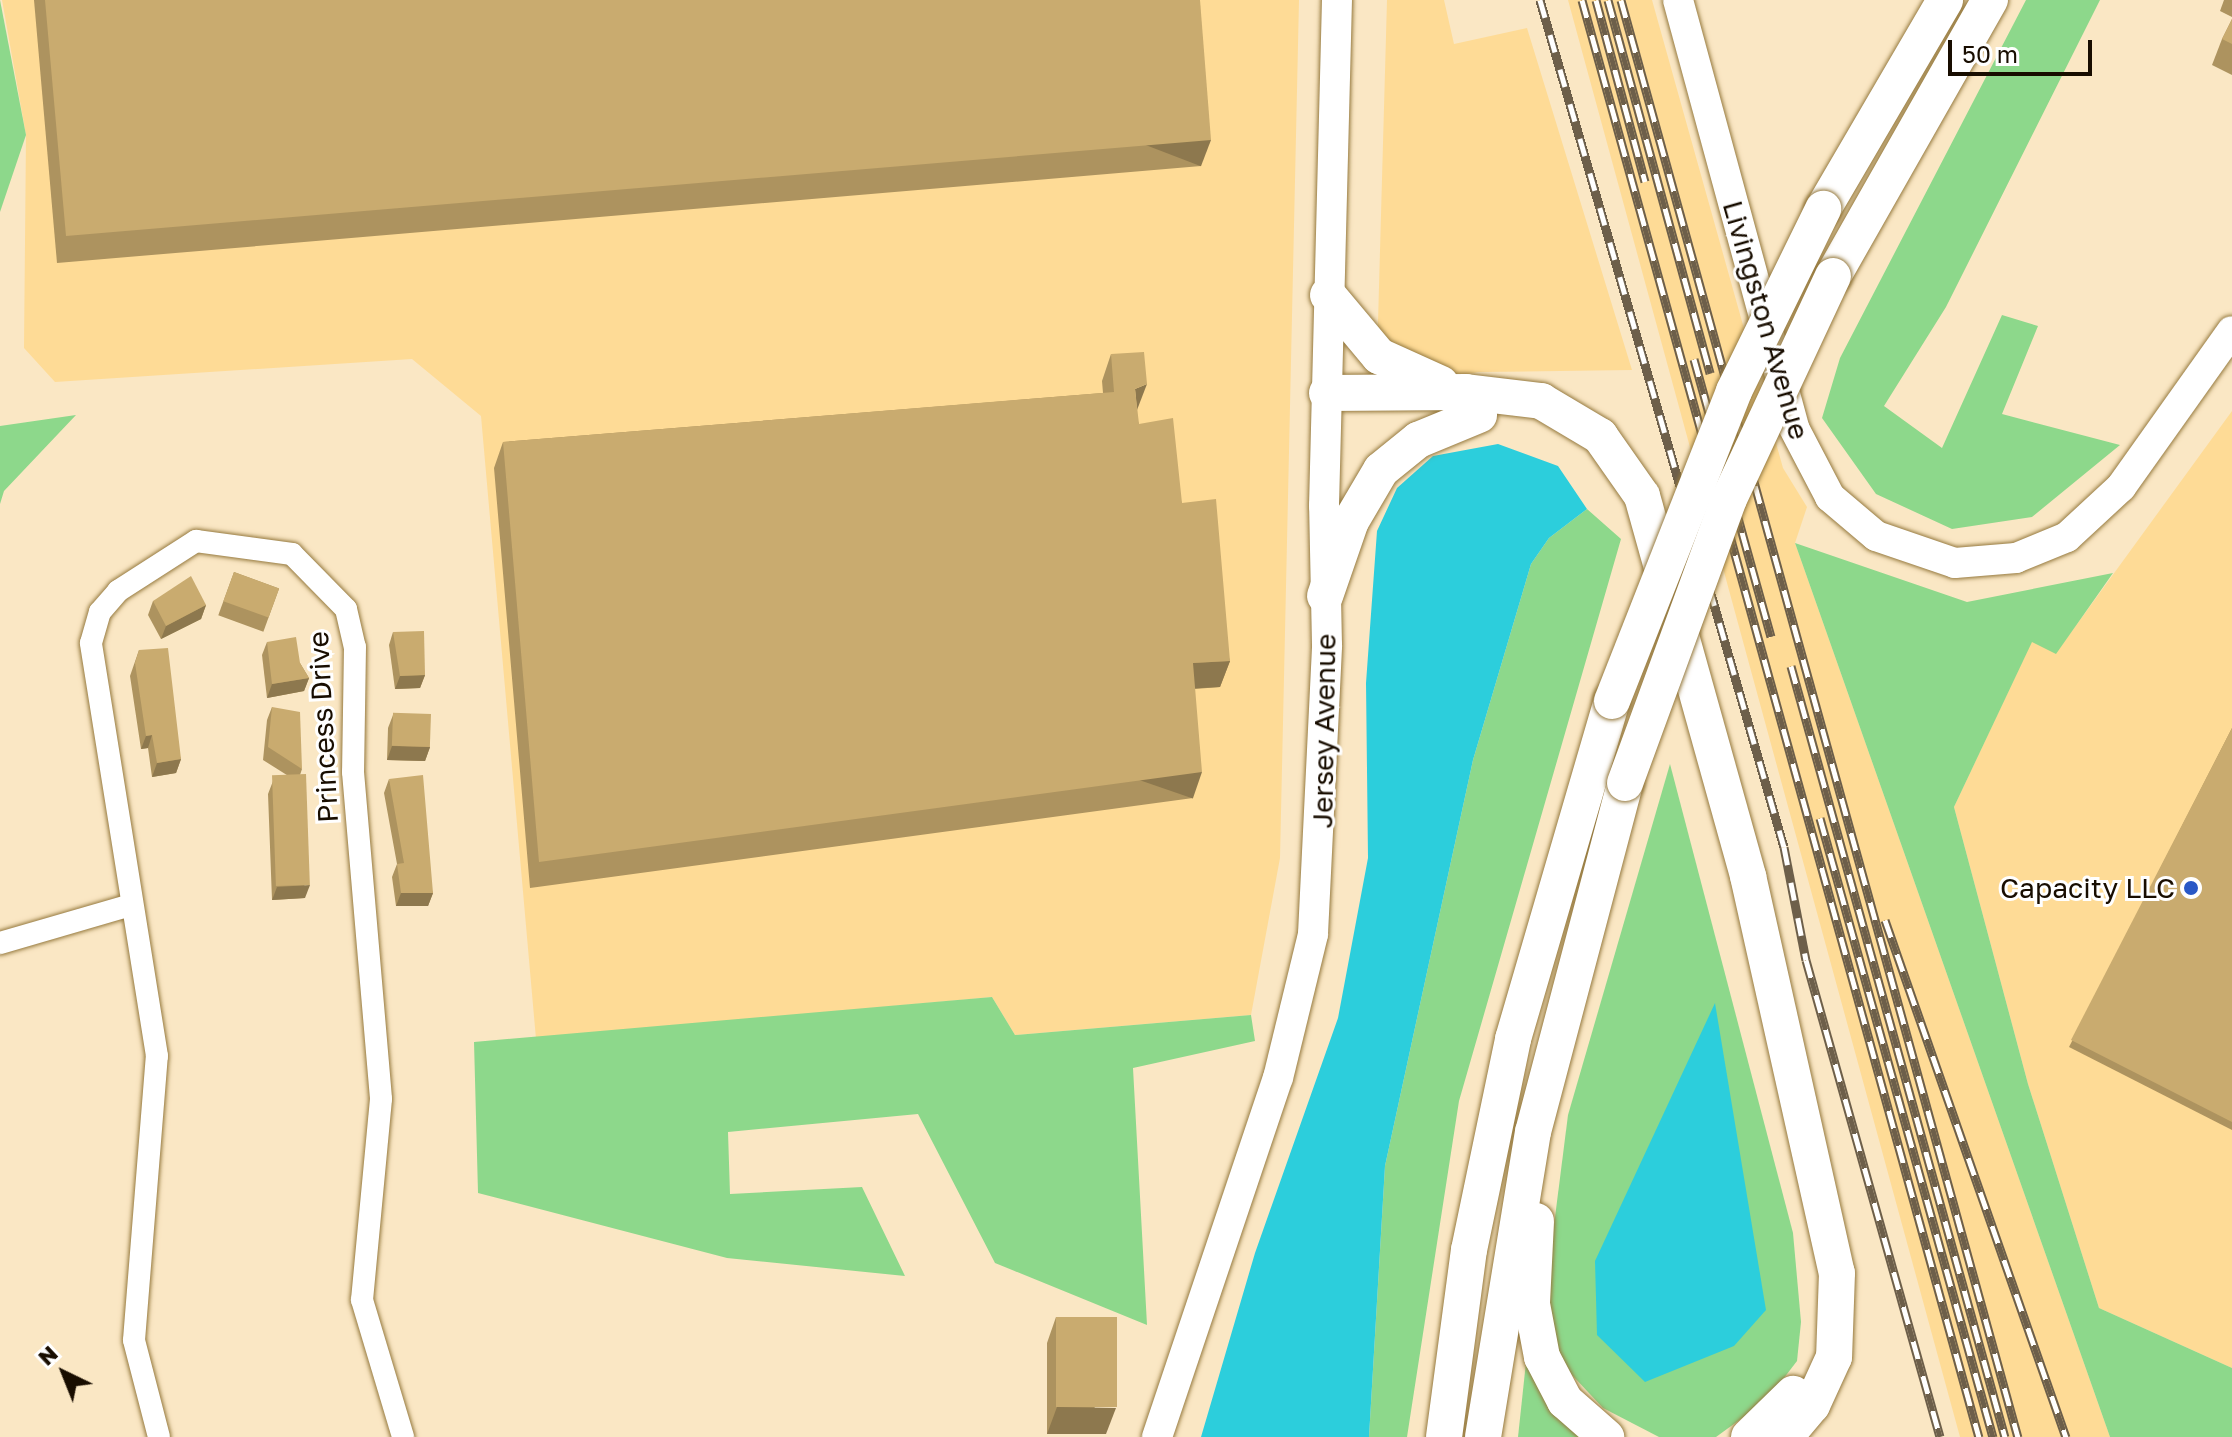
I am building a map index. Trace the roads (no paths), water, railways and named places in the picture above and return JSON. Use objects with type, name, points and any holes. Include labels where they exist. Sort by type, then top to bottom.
[{"type":"highway","points":[[1418,1437],[1469,1250],[1532,963],[1612,701],[1734,391],[1823,209],[1945,0]]},
{"type":"highway","points":[[1483,1437],[1507,1268],[1548,1063],[1625,783],[1729,499],[1833,276],[1990,0]]},
{"type":"highway","points":[[1328,295],[1379,356],[1472,404],[1530,421],[1561,434],[1588,455],[1618,496],[1713,828],[1817,1290],[1816,1339],[1804,1375],[1775,1417],[1749,1437]]},
{"type":"highway","points":[[1326,403],[1472,404],[1525,397],[1572,415],[1613,449],[1647,508],[1745,863],[1835,1263],[1834,1357],[1812,1405],[1785,1437]]},
{"type":"highway","points":[[1325,596],[1351,521],[1381,470],[1418,440],[1472,404]]},
{"type":"highway","points":[[1548,1063],[1534,1323],[1555,1386],[1606,1437]]},
{"type":"highway","points":[[1444,1437],[1469,1250]]},
{"type":"main road","name":"Jersey Avenue","points":[[1157,1437],[1278,1078],[1307,966],[1321,843],[1328,295],[1337,0]]},
{"type":"main road","name":"Livingston Avenue","points":[[1678,0],[1798,438],[1830,497],[1876,536],[1955,563],[2016,558],[2067,537],[2121,487],[2232,331]]},
{"type":"street","name":"Princess Drive","points":[[159,1437],[134,1340],[157,1056],[91,643],[100,612],[153,564],[196,541],[292,554],[346,609],[355,647],[353,772],[381,1099],[362,1300],[403,1437]]},
{"type":"street","points":[[0,943],[131,905]]},
{"type":"water","points":[[1498,444],[1558,466],[1587,509],[1549,538],[1531,564],[1473,760],[1385,1166],[1369,1437],[1201,1437],[1255,1253],[1338,1018],[1368,858],[1366,683],[1377,531],[1397,488],[1433,456]]},
{"type":"water","points":[[1715,1003],[1766,1310],[1734,1346],[1645,1382],[1597,1335],[1595,1261]]},
{"type":"railway","points":[[1540,0],[1784,847],[1806,960],[1940,1437]]},
{"type":"railway","points":[[1582,0],[1979,1437]]},
{"type":"railway","points":[[1596,0],[1645,181]]},
{"type":"railway","points":[[1608,0],[1710,373]]},
{"type":"railway","points":[[1621,0],[2018,1437]]},
{"type":"railway","points":[[1694,359],[1771,636]]},
{"type":"railway","points":[[1791,666],[2005,1437]]},
{"type":"railway","points":[[1820,818],[1993,1437]]},
{"type":"railway","points":[[1885,920],[2066,1437]]},
{"type":"place","name":"Capacity LLC","points":[[2191,888]]}]
